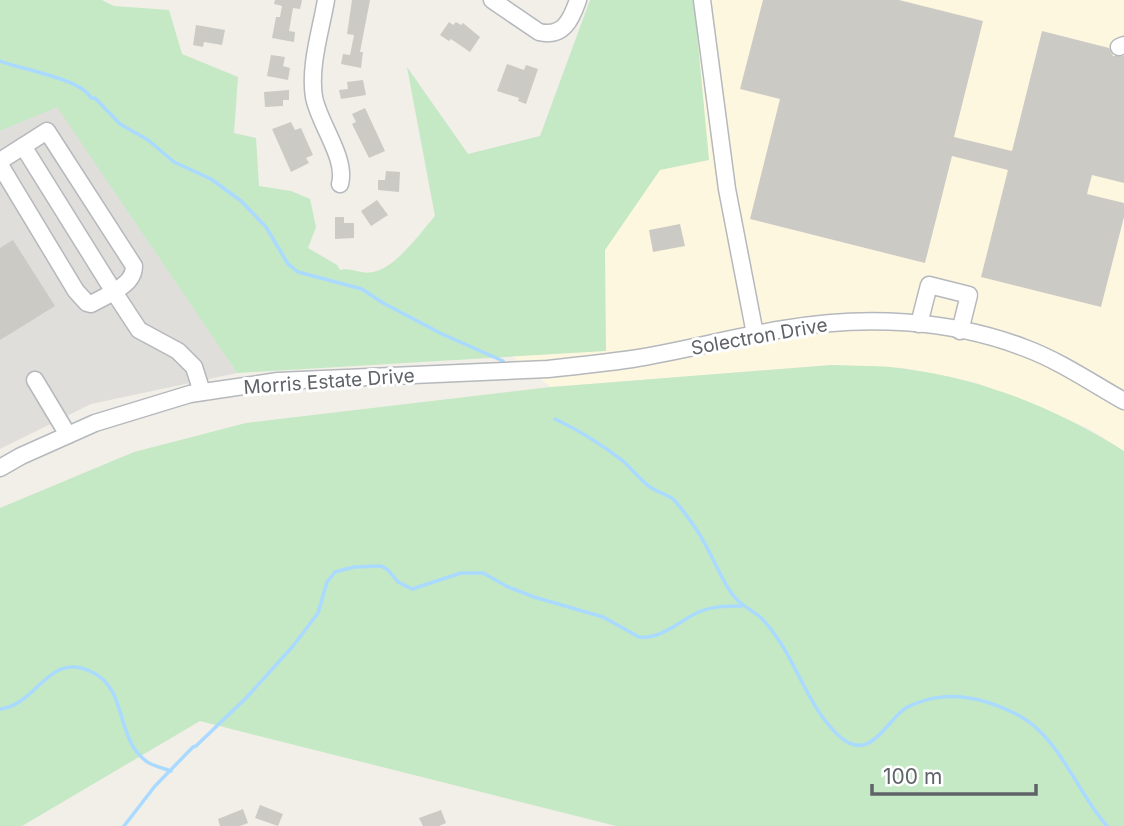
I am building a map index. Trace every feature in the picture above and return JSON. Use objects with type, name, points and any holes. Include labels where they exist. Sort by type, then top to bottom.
[{"type":"street","points":[[326,0],[313,78],[318,116],[341,170],[340,184]]},
{"type":"street","points":[[492,0],[539,32],[547,34],[561,31],[566,26],[578,0]]},
{"type":"street","points":[[702,0],[727,189],[755,334]]},
{"type":"street","points":[[47,131],[134,266],[134,274],[129,280],[114,292],[87,303],[76,292],[0,163],[47,131]]},
{"type":"street","points":[[23,146],[128,317],[139,330],[178,351],[194,367],[202,392]]},
{"type":"street","points":[[919,324],[929,285],[969,295],[960,331]]},
{"type":"street","name":"Solectron Drive","points":[[548,369],[634,359],[786,328],[839,323],[919,324],[999,340],[1034,352],[1124,401]]},
{"type":"street","name":"Morris Estate Drive","points":[[0,468],[95,423],[202,392],[278,381],[548,369]]},
{"type":"street","points":[[35,380],[68,435]]},
{"type":"shaded area","points":[[602,0],[1124,0],[1124,451],[1088,428],[975,382],[904,368],[831,365],[551,387],[475,327]]},
{"type":"shaded area","points":[[57,106],[237,373],[91,404],[0,449],[0,131]]},
{"type":"green space","points":[[0,0],[102,0],[114,6],[169,10],[182,54],[238,77],[234,133],[256,138],[259,186],[291,191],[310,199],[316,227],[308,248],[337,265],[340,270],[369,273],[382,269],[407,249],[435,216],[407,67],[468,154],[540,136],[590,0],[694,0],[709,160],[660,170],[605,250],[606,351],[237,373],[57,107],[0,131]]},
{"type":"green space","points":[[831,365],[906,369],[992,388],[1046,409],[1124,451],[1124,826],[616,826],[200,721],[22,826],[0,826],[0,508],[134,452],[246,423],[551,387]]},
{"type":"building","points":[[275,0],[302,0],[300,9],[293,8],[289,31],[295,32],[294,42],[272,38],[276,17],[280,17],[282,6],[274,4]]},
{"type":"building","points":[[352,0],[370,0],[360,52],[363,52],[361,68],[341,64],[343,54],[350,55],[354,35],[347,34]]},
{"type":"building","points":[[763,0],[899,0],[983,21],[954,137],[1012,151],[1042,31],[1109,48],[1113,56],[1124,56],[1124,183],[1092,175],[1087,194],[1124,203],[1124,217],[1101,307],[981,277],[1008,170],[952,156],[925,263],[750,219],[780,99],[740,89]]},
{"type":"building","points":[[449,22],[453,25],[456,22],[461,25],[463,23],[480,37],[470,52],[440,35]]},
{"type":"building","points":[[196,25],[225,30],[222,45],[204,42],[203,47],[193,45]]},
{"type":"building","points":[[271,55],[285,57],[283,66],[290,68],[288,80],[267,76]]},
{"type":"building","points":[[507,64],[524,70],[526,65],[538,69],[526,104],[518,101],[519,98],[497,91]]},
{"type":"building","points":[[363,80],[366,95],[341,99],[339,90],[348,89],[347,82]]},
{"type":"building","points":[[289,90],[289,100],[283,100],[283,106],[265,107],[264,92]]},
{"type":"building","points":[[365,108],[385,151],[369,158],[352,124],[356,122],[352,114]]},
{"type":"building","points":[[291,122],[295,130],[301,128],[313,155],[306,158],[309,163],[291,172],[272,129]]},
{"type":"building","points":[[386,171],[400,172],[399,192],[378,190],[378,180],[385,180]]},
{"type":"building","points":[[377,200],[388,215],[371,226],[361,211]]},
{"type":"building","points":[[335,217],[344,217],[344,223],[354,223],[354,238],[335,239]]},
{"type":"building","points":[[680,224],[685,246],[653,252],[649,230]]},
{"type":"building","points":[[13,240],[55,306],[0,340],[0,248]]},
{"type":"building","points":[[260,805],[283,814],[278,826],[255,818]]},
{"type":"building","points":[[243,809],[248,823],[240,826],[220,826],[218,819]]},
{"type":"building","points":[[441,810],[446,823],[423,826],[419,818]]},
{"type":"waterway","points":[[0,61],[76,85],[91,98],[95,98],[120,124],[148,140],[174,162],[211,179],[241,201],[266,227],[288,264],[298,272],[362,289],[442,334],[503,361]]},
{"type":"waterway","points":[[555,419],[607,449],[646,484],[676,502],[701,537],[732,594],[771,629],[813,703],[839,736],[850,743],[867,744],[904,709],[930,699],[956,696],[994,704],[1018,715],[1045,737],[1107,826]]},
{"type":"waterway","points":[[124,826],[155,786],[247,697],[293,646],[318,613],[327,582],[335,572],[354,567],[381,566],[398,582],[412,589],[461,573],[483,573],[534,597],[603,617],[639,637],[656,635],[706,609],[741,606]]},
{"type":"waterway","points":[[0,709],[24,698],[64,668],[77,667],[92,672],[111,690],[136,751],[148,763],[171,771]]}]
